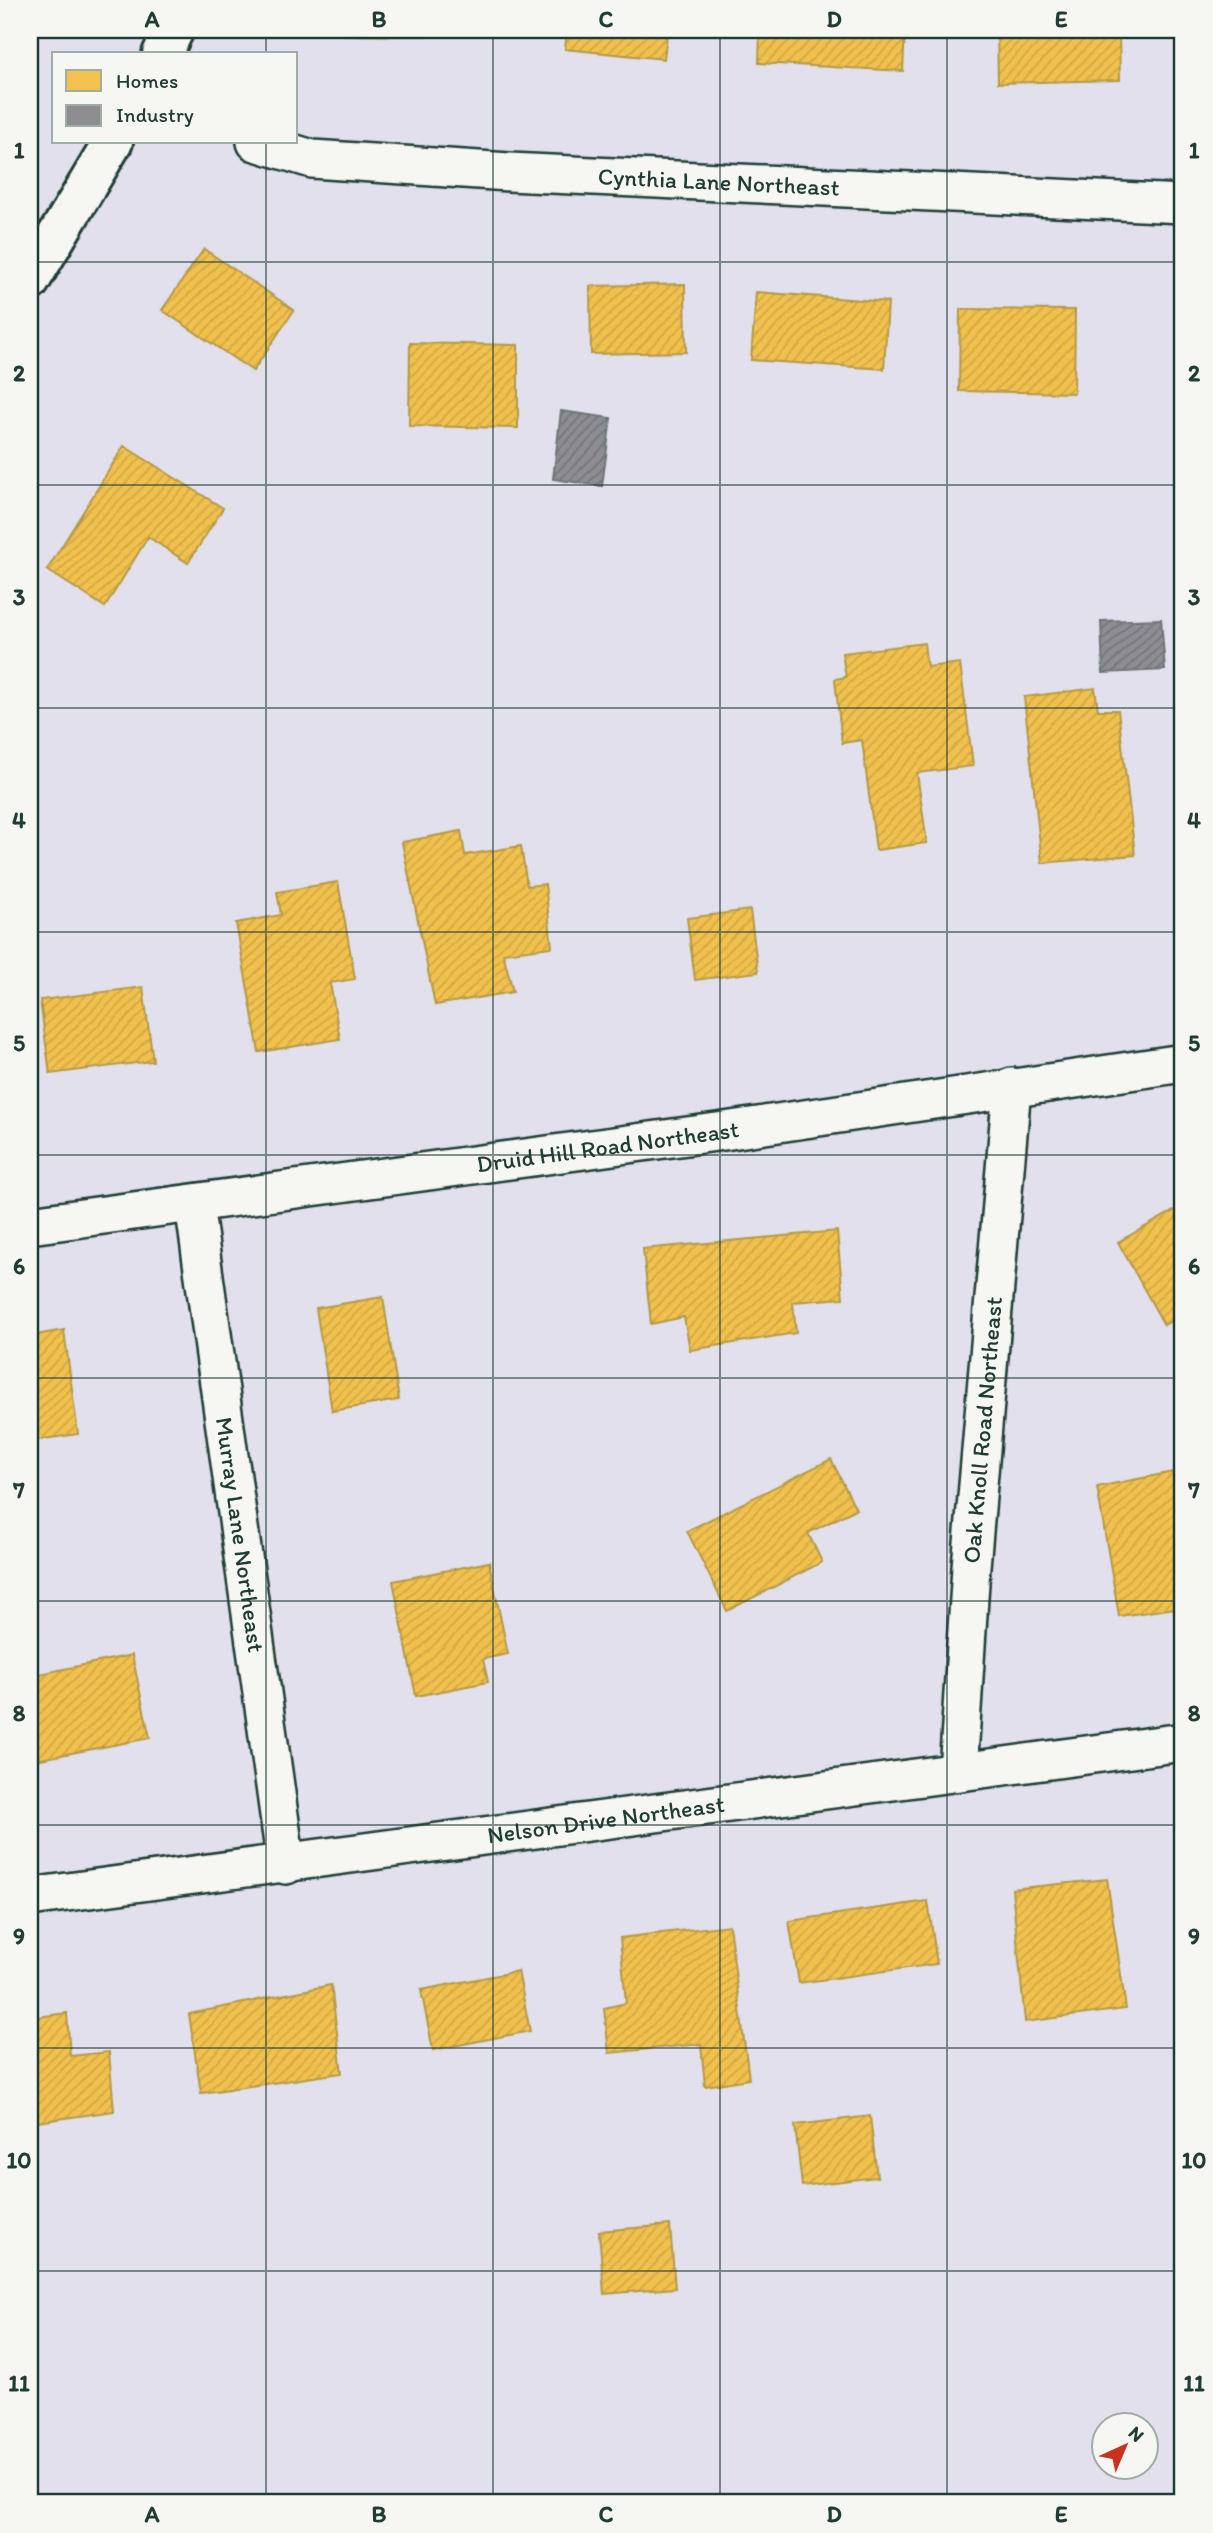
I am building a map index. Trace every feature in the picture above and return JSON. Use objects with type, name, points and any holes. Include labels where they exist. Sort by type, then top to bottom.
[{"type":"main road","points":[[163,52],[174,30]]},
{"type":"main road","points":[[30,281],[112,144]]},
{"type":"street","name":"Cynthia Lane Northeast","points":[[263,144],[312,159],[509,172],[1183,204]]},
{"type":"street","name":"Druid Hill Road Northeast","points":[[30,1225],[724,1131],[1183,1063]]},
{"type":"street","name":"Oak Knoll Road Northeast","points":[[958,1772],[972,1553],[1012,1087]]},
{"type":"street","name":"Murray Lane Northeast","points":[[194,1204],[286,1865]]},
{"type":"street","name":"Nelson Drive Northeast","points":[[30,1897],[286,1865],[1183,1742]]},
{"type":"building: Homes","points":[[345,30],[425,30],[425,36],[345,35]]},
{"type":"building: Homes","points":[[567,30],[689,30],[688,36],[667,34],[664,59],[565,49]]},
{"type":"building: Homes","points":[[760,30],[905,30],[903,71],[759,63]]},
{"type":"building: Homes","points":[[997,30],[1119,30],[1120,80],[998,83]]},
{"type":"building: Homes","points":[[204,249],[294,310],[253,371],[162,310]]},
{"type":"building: Homes","points":[[685,284],[686,352],[591,354],[590,286]]},
{"type":"building: Homes","points":[[756,292],[888,302],[884,369],[751,360]]},
{"type":"building: Homes","points":[[960,309],[1075,310],[1074,393],[959,391]]},
{"type":"building: Homes","points":[[1180,323],[1183,323],[1183,416],[1181,416]]},
{"type":"building: Homes","points":[[410,343],[518,345],[518,428],[409,426]]},
{"type":"building: Homes","points":[[124,446],[223,508],[188,563],[148,537],[105,607],[47,570]]},
{"type":"building: Homes","points":[[924,643],[927,667],[960,663],[973,766],[917,773],[927,843],[876,850],[862,740],[842,743],[835,679],[846,677],[842,653]]},
{"type":"building: Homes","points":[[1095,688],[1098,710],[1118,710],[1135,855],[1042,863],[1024,697]]},
{"type":"building: Homes","points":[[461,831],[465,855],[521,846],[527,886],[545,884],[552,947],[503,953],[513,992],[435,1005],[402,842]]},
{"type":"building: Homes","points":[[338,882],[355,979],[330,983],[340,1039],[259,1052],[236,923],[281,915],[277,892]]},
{"type":"building: Homes","points":[[750,910],[758,972],[695,980],[687,918]]},
{"type":"building: Homes","points":[[143,987],[153,1061],[50,1074],[40,1000]]},
{"type":"building: Homes","points":[[1183,1206],[1183,1315],[1164,1325],[1118,1242]]},
{"type":"building: Homes","points":[[837,1231],[843,1298],[793,1302],[796,1333],[690,1350],[684,1317],[651,1324],[643,1249]]},
{"type":"building: Homes","points":[[383,1297],[399,1400],[332,1411],[316,1308]]},
{"type":"building: Homes","points":[[64,1330],[78,1434],[30,1441],[30,1336]]},
{"type":"building: Homes","points":[[831,1459],[856,1509],[808,1533],[822,1562],[727,1611],[687,1531]]},
{"type":"building: Homes","points":[[1183,1470],[1183,1607],[1119,1616],[1097,1487]]},
{"type":"building: Homes","points":[[489,1562],[508,1654],[483,1659],[488,1682],[416,1696],[393,1581]]},
{"type":"building: Homes","points":[[132,1655],[150,1738],[30,1761],[30,1676]]},
{"type":"building: Homes","points":[[1107,1879],[1126,2009],[1025,2022],[1012,1889]]},
{"type":"building: Homes","points":[[928,1901],[937,1964],[799,1983],[789,1921]]},
{"type":"building: Homes","points":[[729,1925],[749,2079],[705,2086],[701,2044],[609,2053],[604,2008],[626,2003],[620,1938]]},
{"type":"building: Homes","points":[[518,1971],[530,2031],[433,2050],[421,1990]]},
{"type":"building: Homes","points":[[331,1985],[342,2073],[201,2093],[189,2014]]},
{"type":"building: Homes","points":[[67,2013],[70,2056],[109,2052],[114,2111],[30,2123],[30,2018]]},
{"type":"building: Homes","points":[[870,2116],[877,2177],[802,2186],[795,2125]]},
{"type":"building: Homes","points":[[670,2225],[675,2288],[604,2294],[599,2231]]},
{"type":"building: Homes","points":[[1183,2493],[1183,2503],[1113,2503]]},
{"type":"building: Industry","points":[[561,411],[611,418],[602,486],[553,479]]},
{"type":"building: Industry","points":[[1161,619],[1165,670],[1103,673],[1101,621]]}]
